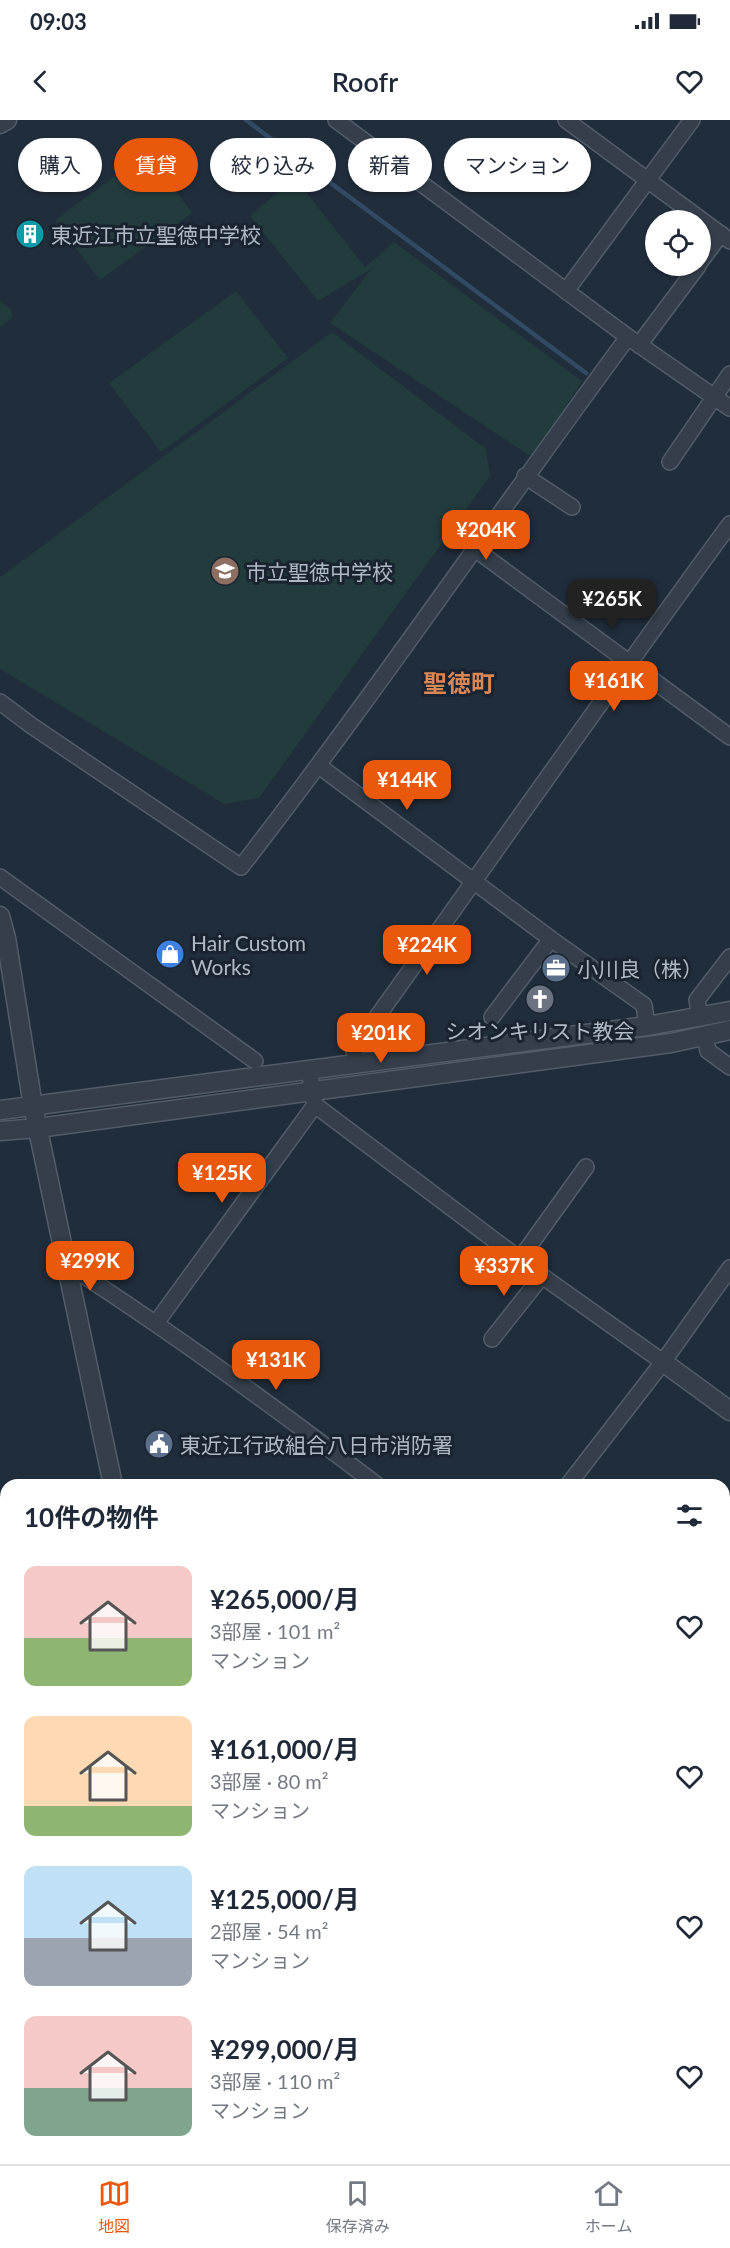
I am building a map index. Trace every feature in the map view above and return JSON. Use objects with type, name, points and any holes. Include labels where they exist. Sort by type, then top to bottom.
[{"type":"street","points":[[0,124],[7,120]]},
{"type":"street","points":[[336,120],[633,341],[730,408]]},
{"type":"street","points":[[566,120],[726,238],[711,252]]},
{"type":"street","points":[[566,291],[692,120]]},
{"type":"street","points":[[0,702],[240,867],[319,766],[525,476],[633,341],[689,276]]},
{"type":"street","points":[[670,462],[730,374]]},
{"type":"street","points":[[525,476],[572,507]]},
{"type":"street","points":[[356,1064],[354,1049],[475,882],[628,663],[730,524]]},
{"type":"street","points":[[475,549],[730,737]]},
{"type":"street","points":[[319,766],[551,939],[644,1005],[647,1026]]},
{"type":"street","points":[[0,877],[255,1061]]},
{"type":"street","points":[[0,916],[6,938],[33,1106],[112,1479]]},
{"type":"street","points":[[492,1017],[551,939]]},
{"type":"street","points":[[700,1017],[697,1000],[730,957]]},
{"type":"street","points":[[0,1110],[647,1026],[730,1011]]},
{"type":"street","points":[[0,1131],[314,1098],[659,1045],[730,1030]]},
{"type":"street","points":[[705,1036],[708,1051],[730,1067]]},
{"type":"street","points":[[309,1070],[314,1098],[542,1276],[730,1411]]},
{"type":"street","points":[[156,1323],[314,1098]]},
{"type":"street","points":[[520,1259],[586,1167]]},
{"type":"street","points":[[66,1264],[156,1323],[369,1479]]},
{"type":"street","points":[[573,1479],[663,1362],[730,1268]]},
{"type":"street","points":[[492,1339],[542,1276]]},
{"type":"green space","points":[[114,177],[114,192],[177,192],[192,213],[100,280],[55,220],[93,192],[102,192],[102,186]]},
{"type":"green space","points":[[278,192],[306,192],[365,267],[394,242],[582,381],[533,458],[330,323],[371,269],[318,301],[250,216]]},
{"type":"green space","points":[[236,291],[288,358],[161,452],[109,383]]},
{"type":"green space","points":[[0,301],[11,309],[12,318],[0,327]]},
{"type":"green space","points":[[332,332],[486,449],[490,476],[259,798],[224,804],[0,669],[0,577]]},
{"type":"waterway","points":[[246,120],[586,373]]},
{"type":"place","name":"東近江市立聖徳中学校","points":[[30,234]]},
{"type":"place","name":"市立聖徳中学校","points":[[225,571]]},
{"type":"place","name":"Hair Custom Works","points":[[170,954]]},
{"type":"place","name":"小川良（株）","points":[[556,968]]},
{"type":"place","name":"シオンキリスト教会","points":[[540,999]]},
{"type":"place","name":"東近江行政組合八日市消防署","points":[[159,1444]]},
{"type":"district","name":"聖徳町","points":[[459,682]]}]
